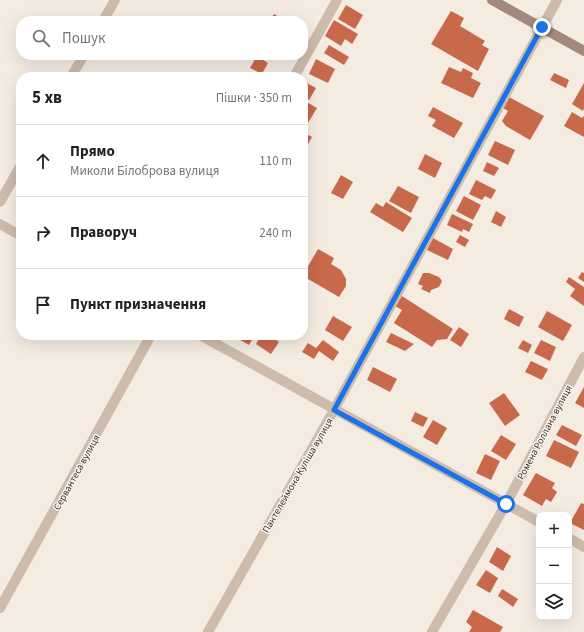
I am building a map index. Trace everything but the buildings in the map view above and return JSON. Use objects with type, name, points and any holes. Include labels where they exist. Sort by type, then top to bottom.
[{"type":"street","points":[[106,16],[115,0]]},
{"type":"street","points":[[308,52],[337,0]]},
{"type":"street","points":[[492,0],[584,51]]},
{"type":"street","name":"Пантелеймона Куліша вулиця","points":[[208,632],[334,410],[557,0]]},
{"type":"street","points":[[74,72],[81,60]]},
{"type":"street","points":[[297,72],[303,60]]},
{"type":"street","points":[[0,202],[16,174]]},
{"type":"street","points":[[0,224],[16,233]]},
{"type":"street","name":"Сервантеса вулиця","points":[[0,608],[148,340]]},
{"type":"street","points":[[209,340],[536,520]]},
{"type":"street","name":"Ромена Роллана вулиця","points":[[432,632],[506,504],[584,357]]},
{"type":"street","points":[[572,540],[584,546]]},
{"type":"route","points":[[506,504],[334,410],[542,27]]}]
